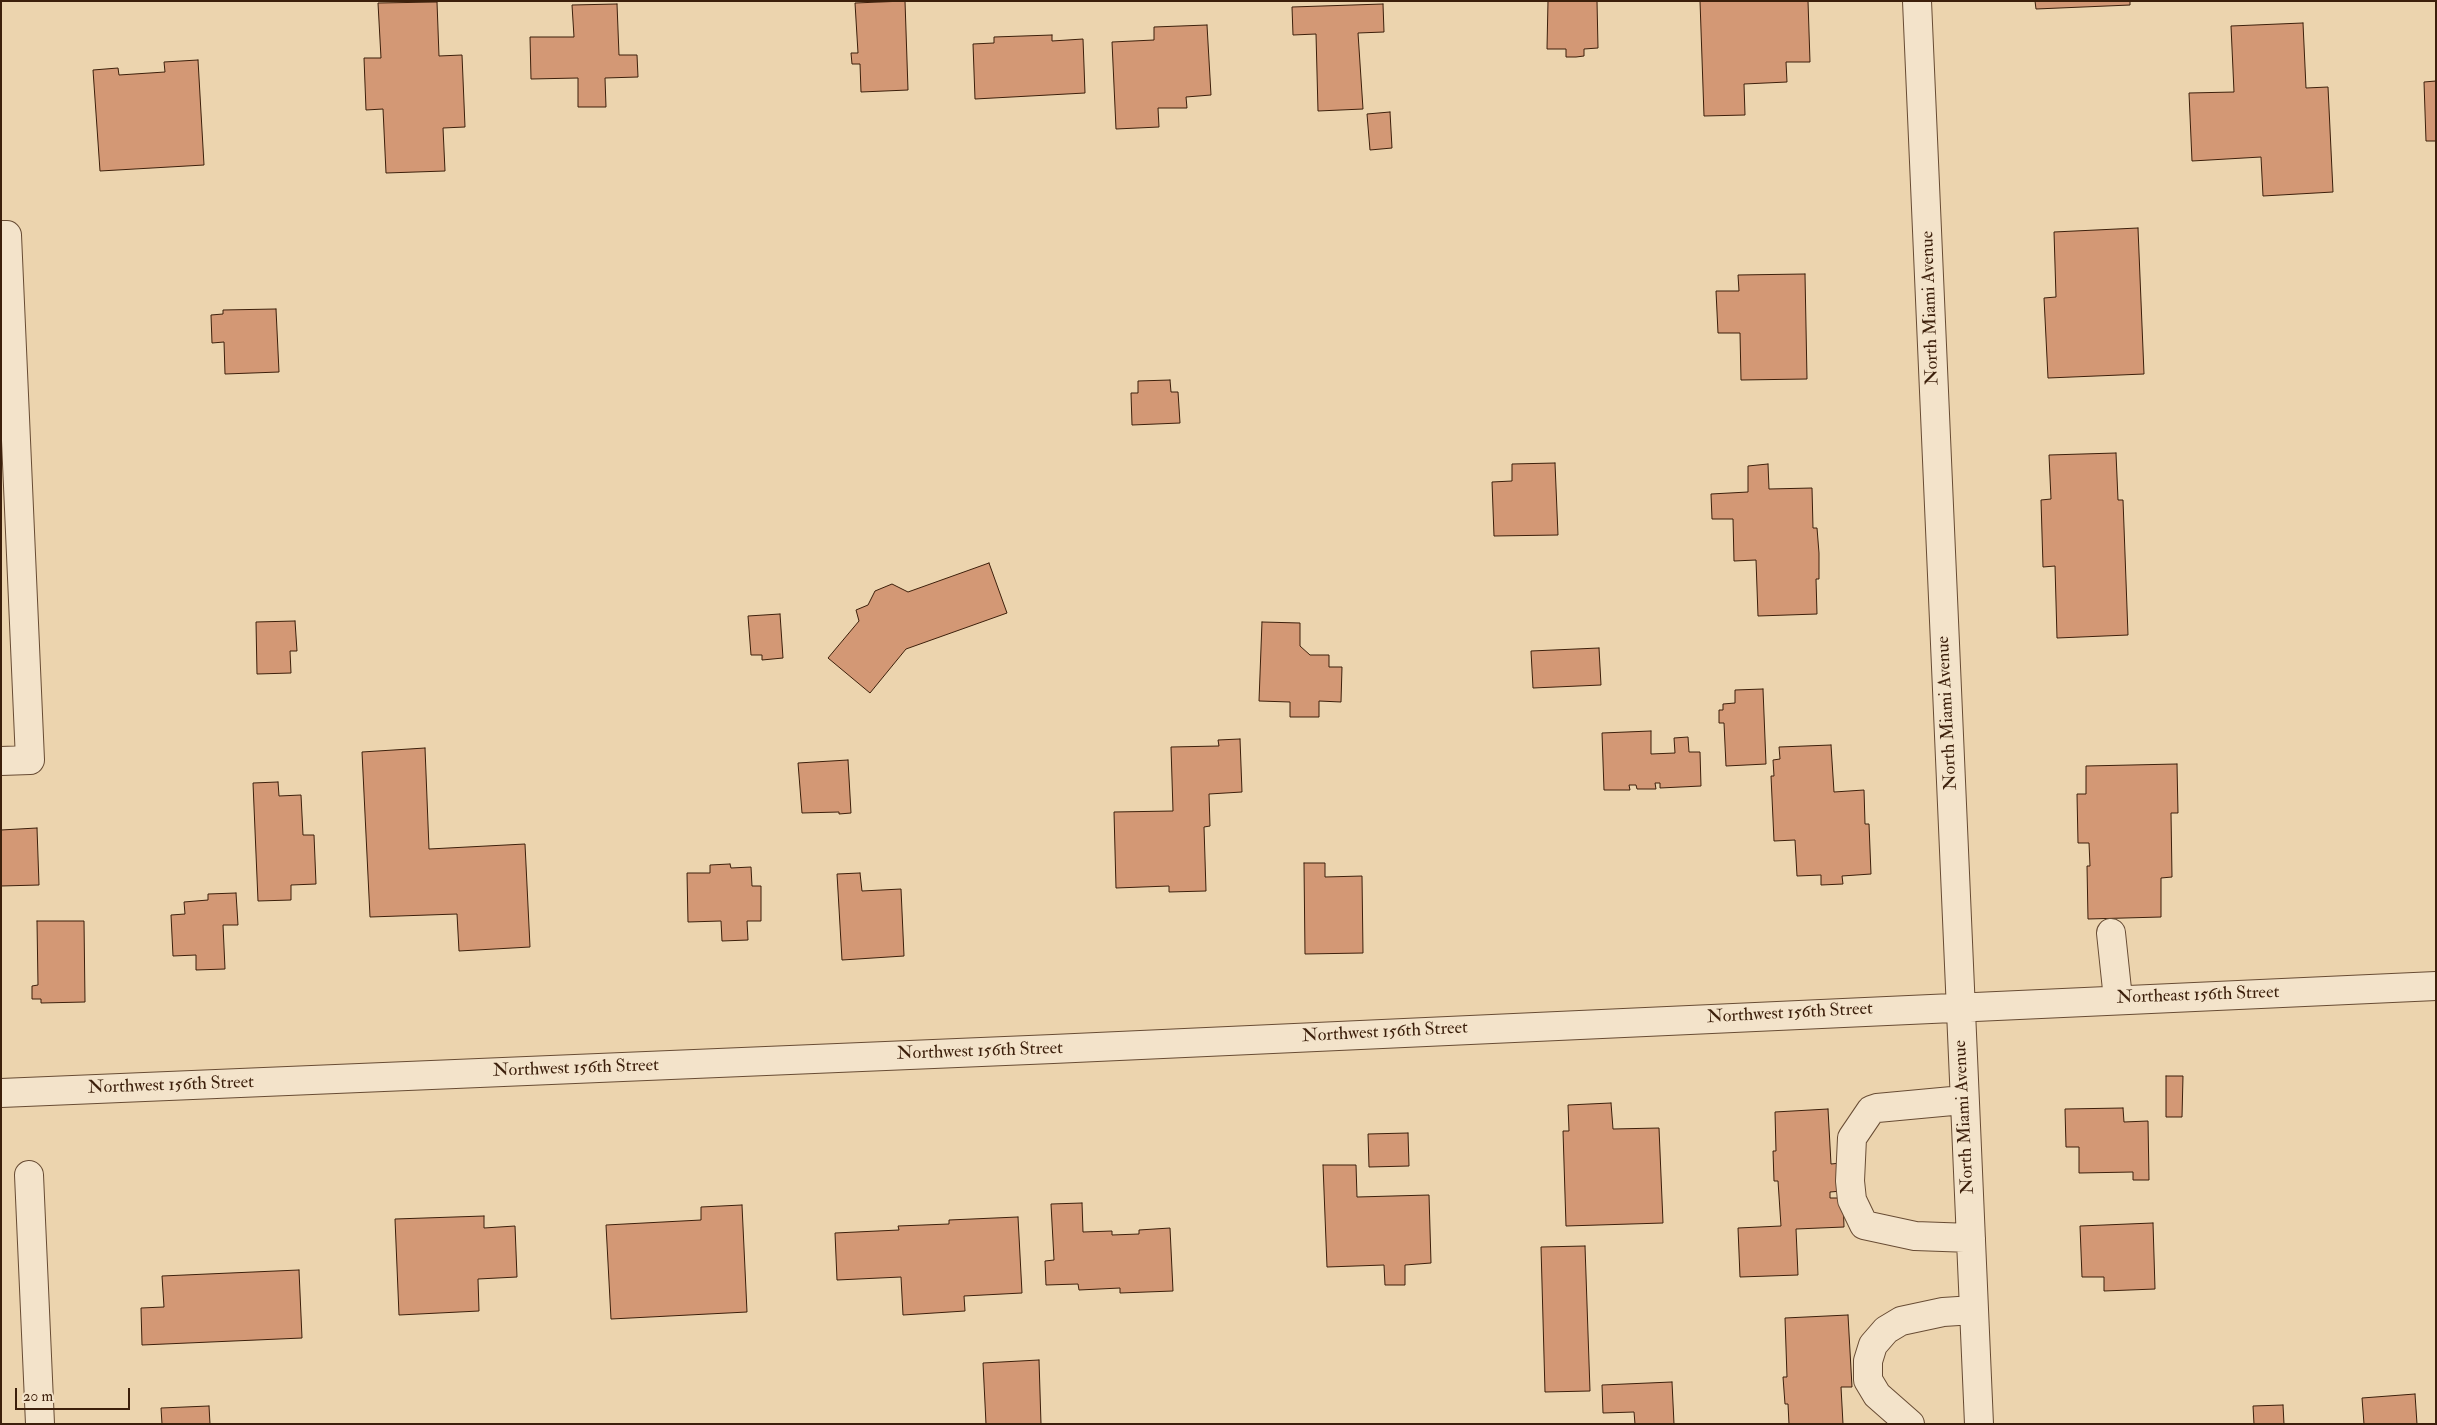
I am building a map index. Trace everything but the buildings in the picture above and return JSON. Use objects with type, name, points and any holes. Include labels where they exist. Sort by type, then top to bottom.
[{"type":"street","name":"North Miami Avenue","points":[[1918,1],[1979,1424]]},
{"type":"street","points":[[1,235],[7,234],[30,760],[1,761]]},
{"type":"street","points":[[2111,933],[2118,999]]},
{"type":"street","name":"Northeast 156th Street","points":[[1960,1006],[2436,986]]},
{"type":"street","name":"Northwest 156th Street","points":[[1,1093],[1053,1049],[1960,1006]]},
{"type":"street","points":[[1964,1100],[1871,1110],[1852,1138],[1850,1181],[1852,1200],[1864,1224],[1915,1236],[1971,1238]]},
{"type":"street","points":[[29,1175],[40,1424]]},
{"type":"street","points":[[1910,1424],[1877,1395],[1868,1380],[1868,1361],[1874,1345],[1886,1330],[1901,1321],[1943,1312],[1974,1310]]}]
